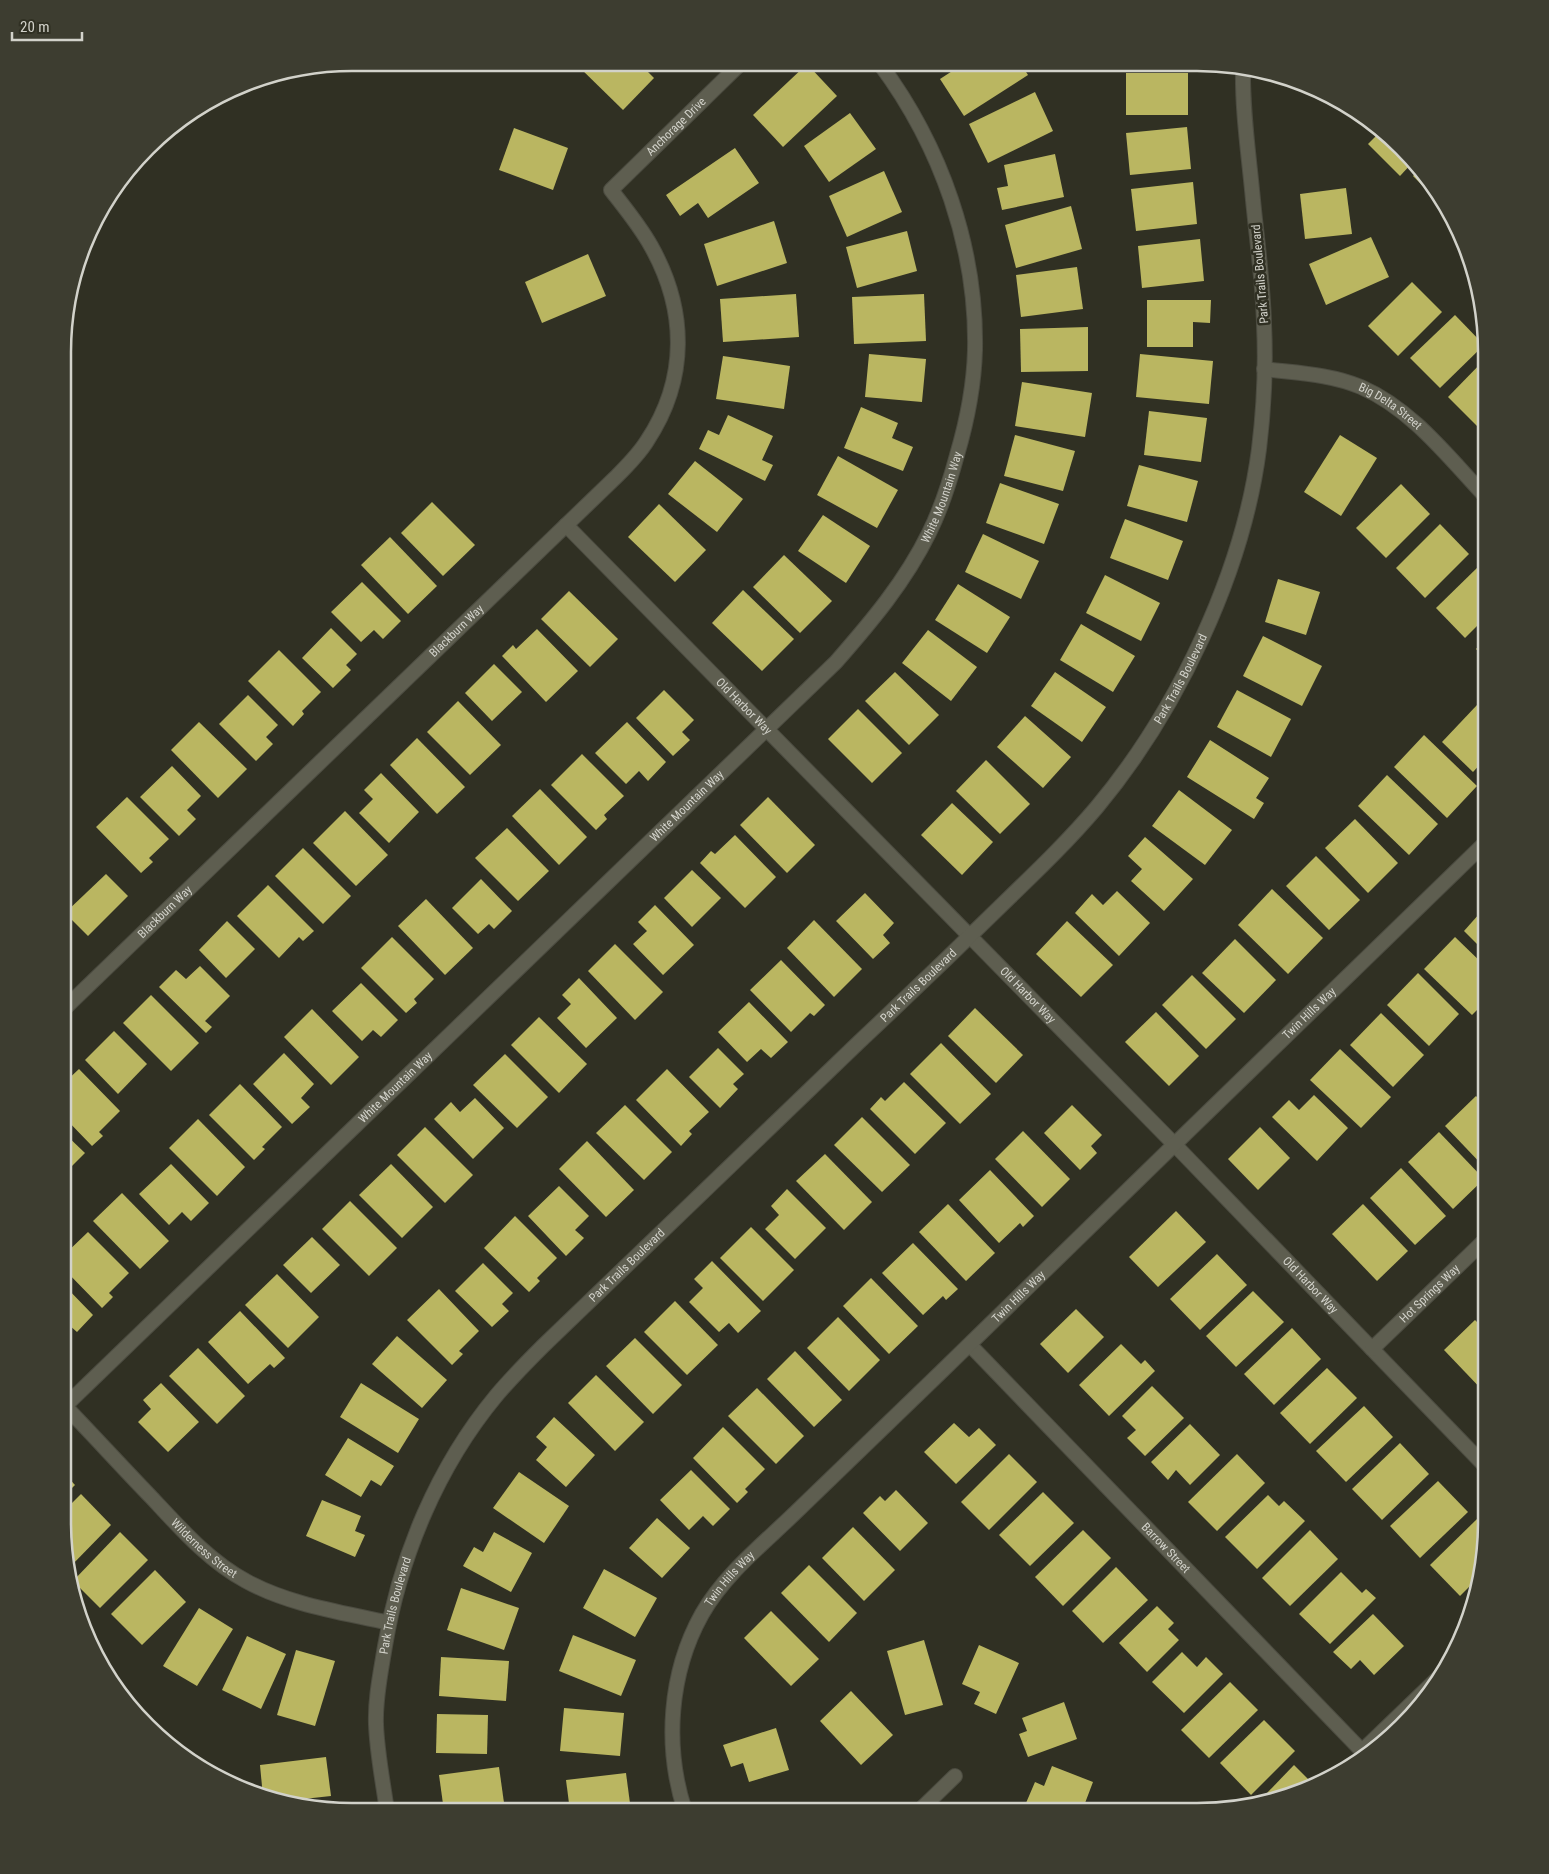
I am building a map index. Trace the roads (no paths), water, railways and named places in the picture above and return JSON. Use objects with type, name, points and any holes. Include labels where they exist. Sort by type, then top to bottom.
[{"type":"street","name":"Anchorage Drive","points":[[611,190],[733,71]]},
{"type":"street","name":"White Mountain Way","points":[[71,1398],[836,662],[896,590],[914,562],[930,532],[952,474],[967,414],[975,352],[974,318],[969,263],[953,204],[926,138],[907,103],[885,71]]},
{"type":"street","name":"Park Trails Boulevard","points":[[386,1803],[376,1724],[379,1678],[389,1623],[414,1539],[432,1498],[462,1444],[496,1396],[542,1346],[1062,846],[1096,808],[1152,732],[1176,692],[1214,610],[1229,569],[1252,486],[1258,449],[1265,326],[1243,76]]},
{"type":"street","name":"Blackburn Way","points":[[71,1002],[617,476],[646,443],[661,419],[670,396],[676,372],[678,324],[668,282],[656,254],[642,230],[611,190]]},
{"type":"street","name":"Big Delta Street","points":[[1264,369],[1341,380],[1376,395],[1391,404],[1420,428],[1478,489]]},
{"type":"street","name":"Old Harbor Way","points":[[566,525],[1174,1144],[1478,1459]]},
{"type":"street","name":"Twin Hills Way","points":[[683,1803],[675,1768],[672,1718],[681,1668],[690,1640],[703,1613],[717,1592],[757,1549],[1478,850]]},
{"type":"street","name":"Hot Springs Way","points":[[1372,1349],[1478,1247]]},
{"type":"street","name":"Barrow Street","points":[[970,1344],[1361,1750]]},
{"type":"street","name":"Wilderness Street","points":[[71,1412],[188,1536],[216,1561],[238,1576],[284,1597],[389,1623]]},
{"type":"street","name":"Barrow Street","points":[[1370,1743],[1409,1706]]},
{"type":"street","points":[[927,1803],[955,1776]]}]
